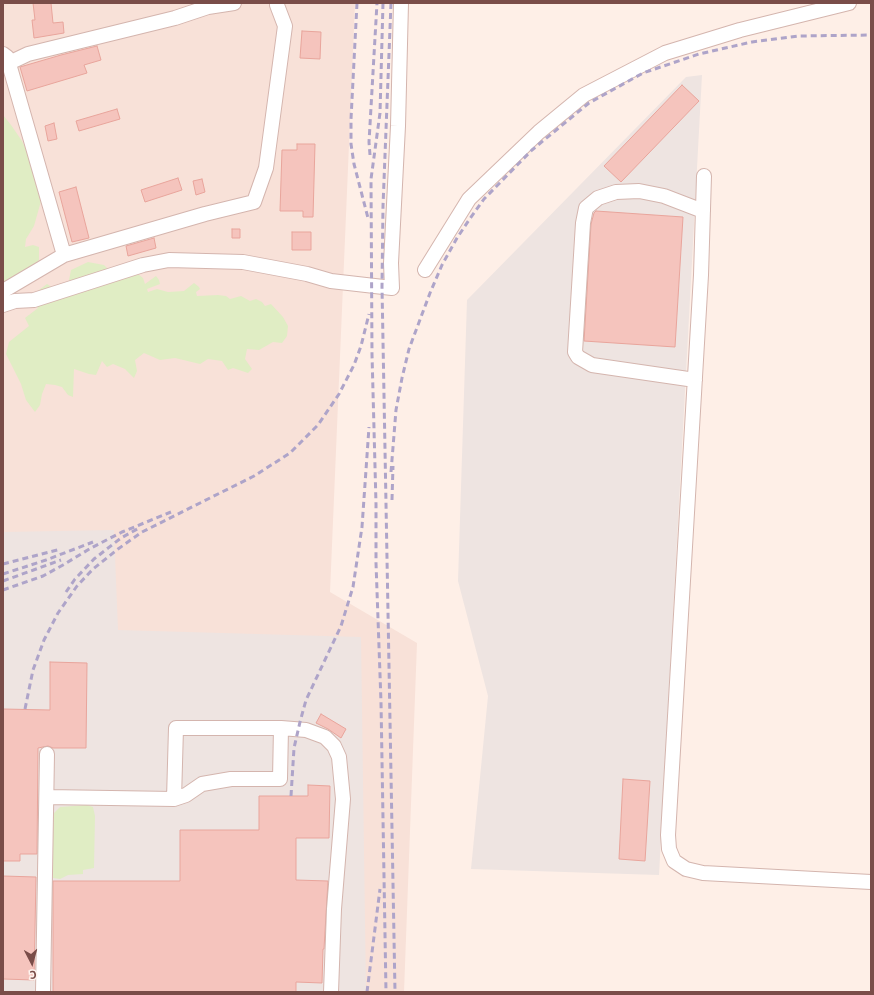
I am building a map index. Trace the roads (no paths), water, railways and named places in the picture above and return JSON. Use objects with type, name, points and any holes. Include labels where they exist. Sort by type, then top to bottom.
[{"type":"street","points":[[64,255],[6,58],[175,18],[208,7],[234,3]]},
{"type":"street","points":[[3,305],[15,301],[34,300],[143,265],[169,260],[243,262],[307,274],[331,281],[392,288],[401,3]]},
{"type":"street","points":[[425,270],[469,199],[539,132],[584,95],[665,53],[747,28],[849,3]]},
{"type":"street","points":[[3,291],[64,255],[205,214],[254,202],[266,168],[285,26],[275,4]]},
{"type":"street","points":[[704,176],[702,275],[668,835],[669,849],[674,861],[686,868],[703,873],[871,882]]},
{"type":"street","points":[[695,380],[592,365],[578,357],[575,352],[583,223],[586,208],[598,198],[616,192],[639,192],[664,196],[703,211]]},
{"type":"street","points":[[174,799],[176,728],[281,728],[306,730],[325,737],[334,746],[339,757],[343,799],[334,909],[331,992]]},
{"type":"street","points":[[47,797],[174,799],[186,795],[202,784],[224,780],[253,778],[280,780],[281,728]]},
{"type":"street","points":[[43,992],[47,754]]},
{"type":"railway","points":[[357,3],[351,144],[354,164],[368,218]]},
{"type":"railway","points":[[370,155],[369,142],[377,3]]},
{"type":"railway","points":[[383,3],[380,113],[371,179],[372,354],[376,563],[381,702],[386,992]]},
{"type":"railway","points":[[391,3],[383,206],[382,287],[395,992]]},
{"type":"railway","points":[[391,472],[396,410],[409,349],[442,265],[457,238],[484,199],[532,150],[589,103],[643,73],[699,54],[752,42],[799,36],[871,35]]},
{"type":"railway","points":[[25,709],[33,670],[44,640],[58,613],[77,586],[93,569],[142,532],[254,476],[290,453],[318,425],[339,394],[354,365],[361,346],[369,314]]},
{"type":"railway","points":[[291,796],[294,748],[306,700],[341,626],[353,587],[362,527],[369,427]]},
{"type":"railway","points":[[392,500],[393,466]]},
{"type":"railway","points":[[3,590],[43,576],[122,532],[171,512]]},
{"type":"railway","points":[[66,592],[75,579],[94,559],[121,538],[139,528]]},
{"type":"railway","points":[[3,574],[46,560],[93,542]]},
{"type":"railway","points":[[3,564],[61,549]]},
{"type":"railway","points":[[3,581],[61,560]]},
{"type":"railway","points":[[367,992],[380,889]]}]
